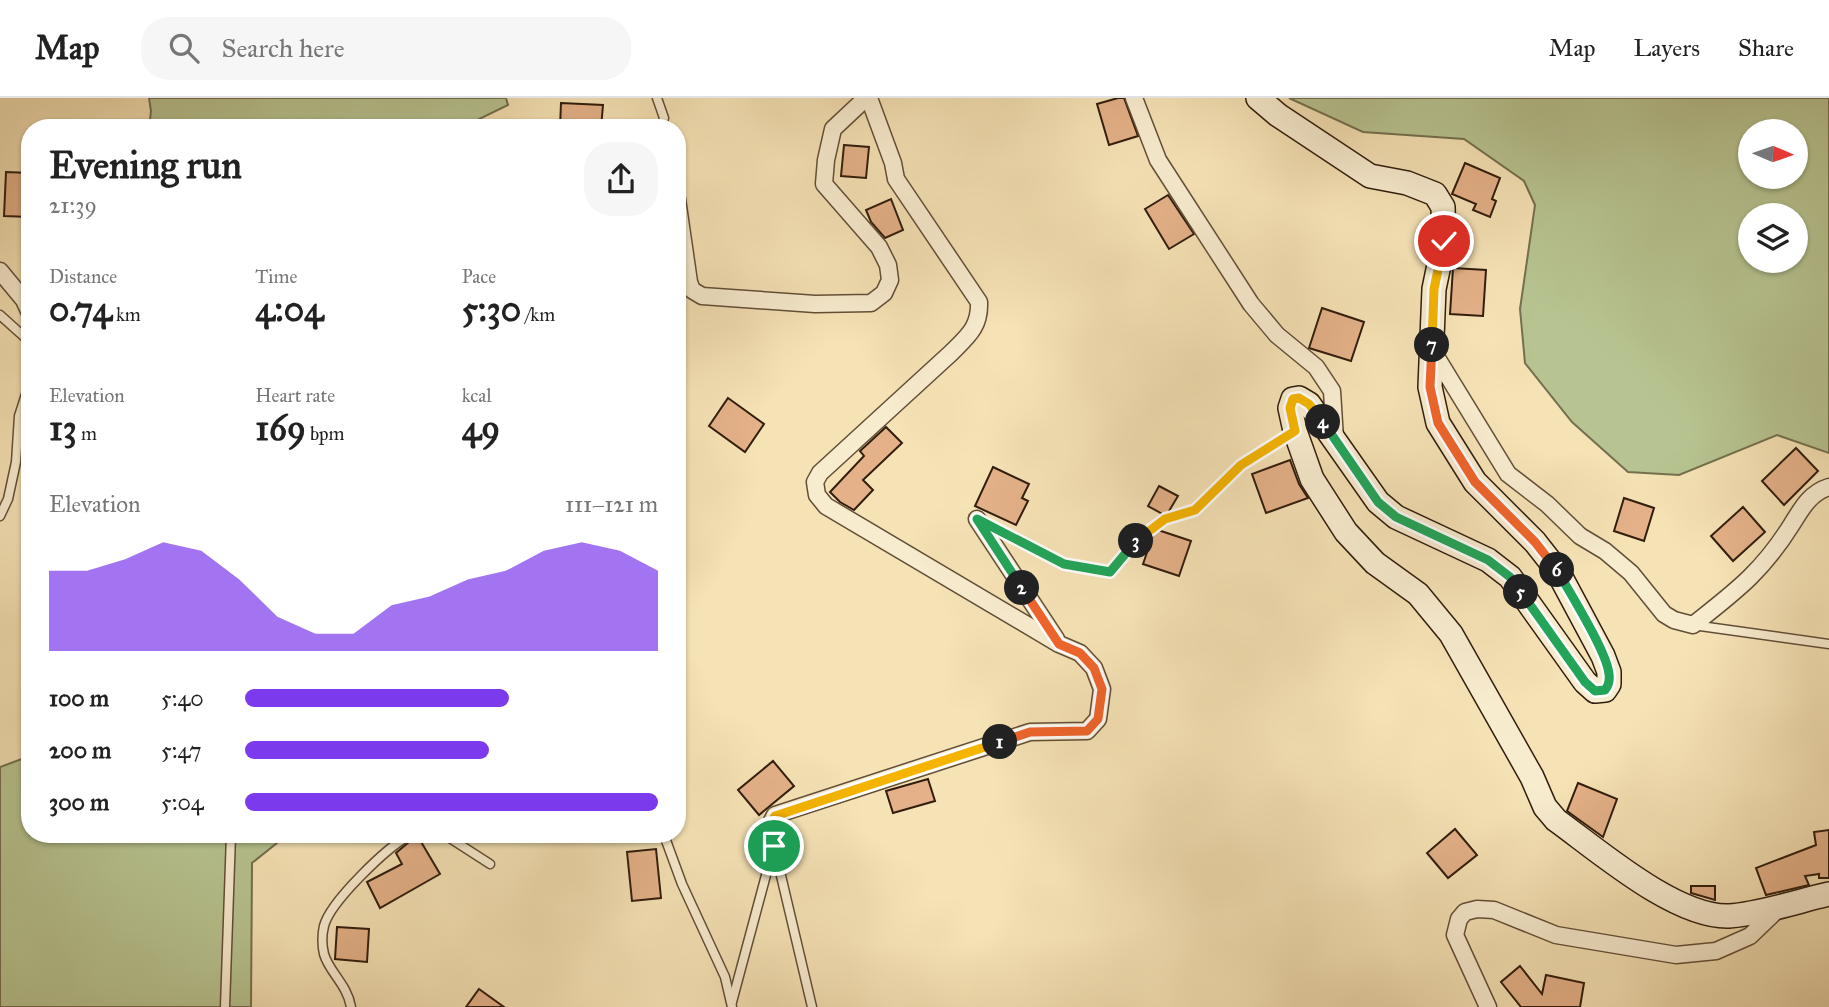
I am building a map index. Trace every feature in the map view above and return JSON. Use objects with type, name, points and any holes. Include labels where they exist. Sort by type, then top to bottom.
[{"type":"street","points":[[686,290],[702,296],[815,304],[871,303],[884,293],[890,280],[888,265],[879,247],[824,184],[833,129],[868,98],[893,163],[896,179],[979,302],[979,318],[971,332],[951,354],[820,473],[815,482],[817,495],[826,506],[1059,644],[1080,653],[1094,668],[1102,689],[1098,719],[1087,731],[1030,732],[775,816],[770,825],[774,846]]},
{"type":"street","points":[[1135,98],[1158,160],[1251,304],[1277,335],[1316,367],[1332,391],[1335,439]]},
{"type":"street","points":[[1258,98],[1278,115],[1370,176],[1407,183],[1435,194],[1443,207],[1444,241],[1434,289],[1430,387],[1438,423],[1475,482],[1535,542],[1557,570],[1603,656],[1609,672],[1609,684],[1605,690],[1595,691],[1585,682],[1510,577],[1488,560],[1396,517],[1378,502],[1309,404],[1299,398],[1293,399],[1290,408],[1295,431],[1312,479],[1346,532],[1375,563],[1418,594],[1451,634],[1532,777],[1545,807],[1556,820],[1653,889],[1679,905],[1705,914],[1729,916],[1829,894]]},
{"type":"street","points":[[686,267],[686,286]]},
{"type":"street","points":[[0,271],[21,296]]},
{"type":"street","points":[[1432,350],[1508,474],[1547,504],[1580,536],[1605,551],[1631,573],[1664,614],[1674,620],[1693,625],[1748,582],[1779,546],[1804,505],[1818,491],[1829,487]]},
{"type":"street","points":[[977,519],[1059,644]]},
{"type":"street","points":[[1488,1007],[1455,935],[1459,919],[1465,912],[1477,909],[1494,910],[1556,934],[1675,955],[1716,951],[1750,936],[1782,905]]},
{"type":"lane","points":[[657,98],[664,119]]},
{"type":"lane","points":[[0,315],[21,334]]},
{"type":"lane","points":[[0,516],[8,499],[16,462],[21,410]]},
{"type":"lane","points":[[1693,625],[1829,644]]},
{"type":"lane","points":[[225,1007],[231,843]]},
{"type":"lane","points":[[351,1007],[337,975],[327,963],[323,950],[324,925],[359,877],[400,843]]},
{"type":"lane","points":[[457,843],[490,864]]},
{"type":"lane","points":[[667,843],[682,884],[724,976],[732,1005]]},
{"type":"lane","points":[[732,1005],[774,846]]},
{"type":"lane","points":[[774,846],[812,1007]]},
{"type":"path","points":[[977,519],[1064,564],[1110,572],[1133,543],[1165,519],[1195,510],[1241,465],[1295,431]]},
{"type":"green space","points":[[149,98],[506,98],[508,105],[479,119],[150,119]]},
{"type":"green space","points":[[1289,98],[1829,98],[1829,453],[1777,435],[1679,475],[1628,472],[1572,422],[1525,363],[1520,309],[1535,205],[1524,181],[1464,139],[1363,132]]},
{"type":"green space","points":[[21,759],[21,843],[277,843],[252,863],[251,1007],[0,1007],[0,767]]},
{"type":"building","points":[[1124,98],[1138,136],[1109,145],[1097,104]]},
{"type":"building","points":[[561,103],[603,105],[602,119],[560,119]]},
{"type":"building","points":[[844,145],[869,147],[866,178],[841,176]]},
{"type":"building","points":[[1465,163],[1500,178],[1492,199],[1496,201],[1490,217],[1473,210],[1476,204],[1452,194]]},
{"type":"building","points":[[6,172],[21,173],[21,217],[4,216]]},
{"type":"building","points":[[1168,195],[1194,234],[1169,249],[1145,209]]},
{"type":"building","points":[[891,199],[903,230],[885,238],[871,222],[866,210]]},
{"type":"building","points":[[1453,268],[1486,270],[1483,316],[1450,314]]},
{"type":"building","points":[[1322,308],[1364,322],[1351,361],[1309,348]]},
{"type":"building","points":[[728,398],[764,424],[745,452],[709,426]]},
{"type":"building","points":[[886,427],[902,443],[863,480],[873,490],[854,510],[830,492],[864,456],[860,451]]},
{"type":"building","points":[[1796,448],[1818,471],[1784,505],[1762,481]]},
{"type":"building","points":[[1290,460],[1299,484],[1308,498],[1266,513],[1252,474]]},
{"type":"building","points":[[993,467],[1029,484],[1022,498],[1028,501],[1016,525],[975,506]]},
{"type":"building","points":[[1159,486],[1178,496],[1166,516],[1148,506]]},
{"type":"building","points":[[1624,498],[1654,508],[1644,541],[1614,531]]},
{"type":"building","points":[[1743,507],[1765,532],[1733,561],[1711,536]]},
{"type":"building","points":[[1155,529],[1191,541],[1179,576],[1143,564]]},
{"type":"building","points":[[773,761],[794,786],[759,815],[738,790]]},
{"type":"building","points":[[928,779],[935,801],[893,813],[886,791]]},
{"type":"building","points":[[1578,783],[1617,799],[1603,837],[1567,811]]},
{"type":"building","points":[[1455,829],[1477,855],[1448,878],[1427,853]]},
{"type":"building","points":[[1829,830],[1829,878],[1819,878],[1819,874],[1805,876],[1809,885],[1766,895],[1756,868],[1816,845],[1814,832]]},
{"type":"building","points":[[408,843],[422,843],[440,874],[380,908],[367,882],[402,864],[396,853]]},
{"type":"building","points":[[656,849],[661,898],[632,901],[627,852]]},
{"type":"building","points":[[1691,886],[1715,886],[1715,900],[1691,893]]},
{"type":"building","points":[[337,927],[369,929],[367,962],[335,959]]},
{"type":"building","points":[[1520,966],[1542,994],[1546,975],[1584,983],[1580,1007],[1521,1007],[1501,982]]},
{"type":"building","points":[[479,989],[504,1007],[466,1007]]},
{"type":"route","points":[[774,846],[770,825],[775,816],[1030,732],[1087,731],[1098,719],[1102,689],[1094,668],[1080,653],[1059,644],[977,519],[1064,564],[1110,572],[1133,543],[1165,519],[1195,510],[1241,465],[1295,431],[1290,408],[1293,399],[1299,398],[1309,404],[1368,490],[1396,517],[1488,560],[1510,577],[1585,682],[1595,691],[1605,690],[1609,684],[1609,672],[1603,656],[1557,570],[1535,542],[1475,482],[1438,423],[1430,387],[1434,289],[1444,241]]}]
